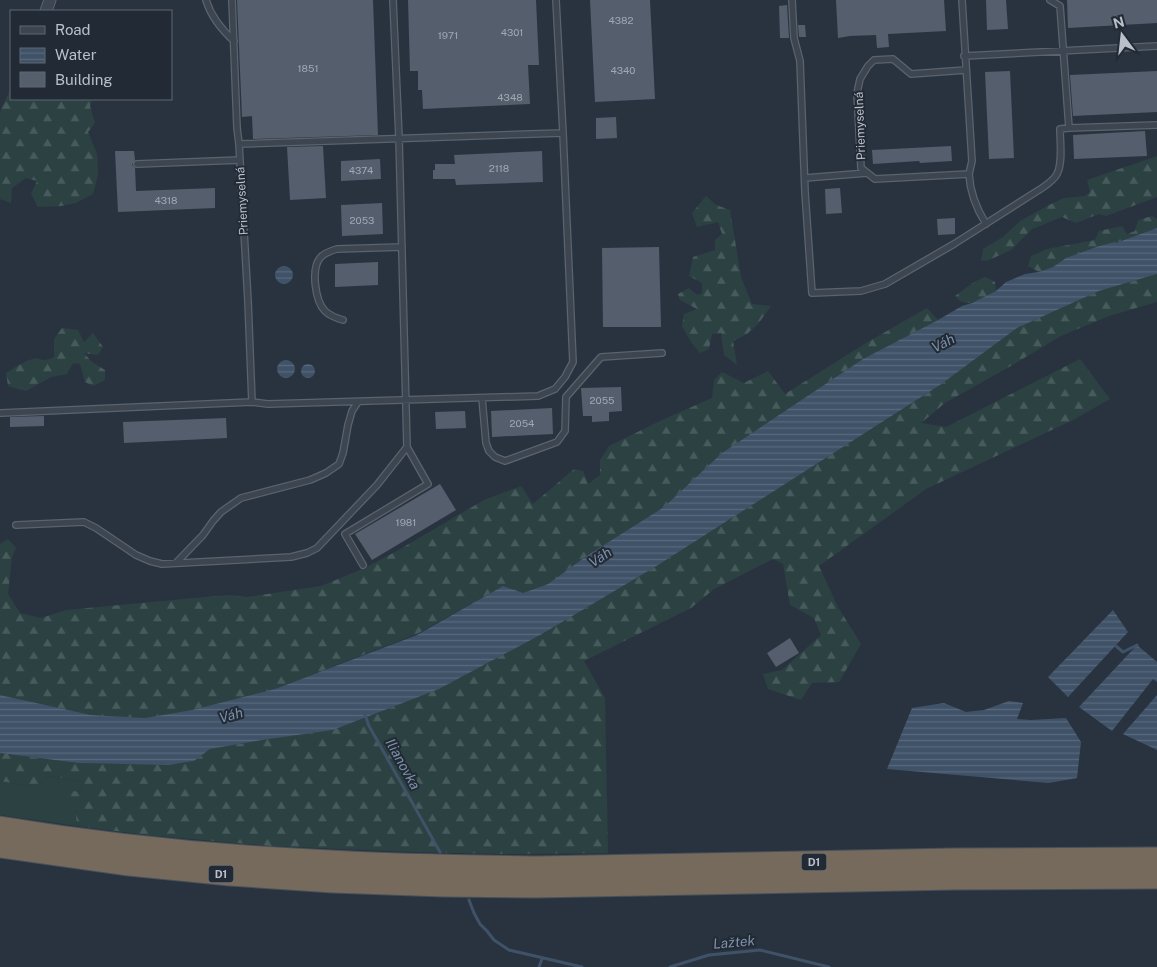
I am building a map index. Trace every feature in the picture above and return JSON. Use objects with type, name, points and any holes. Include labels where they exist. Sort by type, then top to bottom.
[{"type":"highway","name":"D1","points":[[0,827],[131,845],[231,854],[331,861],[471,866],[536,867],[963,859],[1157,858]]},
{"type":"highway","name":"D1","points":[[0,847],[130,865],[230,875],[333,882],[443,886],[546,887],[1054,878],[1157,878]]},
{"type":"lane","points":[[206,0],[212,16],[220,28],[234,41]]},
{"type":"lane","name":"Priemyselná","points":[[232,0],[252,402]]},
{"type":"lane","points":[[363,565],[345,534],[428,484],[407,447],[394,0]]},
{"type":"lane","points":[[1,413],[252,402],[268,404],[538,396],[555,389],[565,377],[573,362],[556,0]]},
{"type":"lane","points":[[792,0],[794,38],[800,61],[812,293],[860,291],[886,284],[954,244],[1042,188],[1054,179],[1057,174],[1059,167],[1060,129],[1157,125]]},
{"type":"lane","points":[[962,0],[972,161],[969,174],[970,184],[976,205],[986,224]]},
{"type":"lane","points":[[1050,0],[1060,6],[1069,128]]},
{"type":"lane","points":[[964,56],[1157,46]]},
{"type":"lane","name":"Priemyselná","points":[[966,70],[911,74],[893,59],[874,60],[860,79],[857,93],[861,168],[875,179],[969,174]]},
{"type":"lane","points":[[239,144],[563,133]]},
{"type":"lane","points":[[137,164],[240,160]]},
{"type":"lane","points":[[805,178],[867,172]]},
{"type":"lane","points":[[343,320],[332,316],[324,310],[319,302],[315,274],[317,263],[321,256],[337,248],[402,247]]},
{"type":"lane","points":[[482,398],[486,443],[489,451],[495,457],[505,461],[558,442],[565,431],[566,397],[602,357],[662,353]]},
{"type":"lane","points":[[176,563],[203,535],[221,512],[234,503],[247,497],[310,480],[326,473],[339,464],[352,411],[358,402]]},
{"type":"lane","points":[[16,525],[84,522],[136,555],[162,564],[291,557],[317,548],[377,485],[407,447]]},
{"type":"green space","points":[[10,90],[10,100],[92,100],[90,106],[95,123],[88,132],[97,154],[98,175],[93,194],[76,203],[38,207],[31,194],[37,181],[26,178],[12,188],[11,203],[0,199],[1,109]]},
{"type":"green space","points":[[1157,156],[1157,197],[1106,216],[1099,214],[1076,223],[1062,217],[1032,229],[1011,250],[989,260],[981,261],[983,249],[1003,237],[1020,221],[1064,198],[1085,196],[1090,192],[1087,180]]},
{"type":"green space","points":[[706,196],[716,205],[730,210],[741,277],[752,304],[771,306],[758,324],[747,334],[733,341],[737,365],[724,355],[721,333],[712,334],[709,349],[700,353],[682,326],[684,314],[697,309],[680,300],[678,294],[689,288],[697,295],[702,293],[702,283],[689,276],[693,257],[715,250],[715,240],[722,234],[718,222],[697,227],[692,213]]},
{"type":"green space","points":[[1152,216],[1157,219],[1157,228],[1066,258],[1053,267],[1039,272],[1028,266],[1031,256],[1047,249],[1095,240],[1099,231],[1122,226],[1127,234],[1135,231],[1138,220]]},
{"type":"green space","points":[[1157,274],[1157,302],[1109,316],[1061,336],[945,403],[921,423],[946,427],[1080,359],[1110,399],[1073,420],[926,489],[819,566],[838,607],[861,644],[839,682],[812,683],[801,700],[768,689],[763,674],[782,670],[821,635],[814,618],[790,605],[783,564],[773,559],[714,589],[691,608],[584,661],[605,698],[608,853],[509,854],[415,852],[271,846],[147,835],[77,826],[75,808],[57,798],[59,789],[81,792],[83,782],[50,776],[35,787],[0,781],[0,753],[78,763],[169,765],[194,761],[210,749],[333,730],[439,689],[542,634],[655,567],[940,385],[1017,328],[1099,291]]},
{"type":"green space","points":[[985,277],[995,282],[996,291],[970,303],[964,303],[955,296],[974,282]]},
{"type":"green space","points":[[927,308],[938,320],[863,359],[722,453],[664,507],[588,555],[548,584],[523,593],[503,586],[417,634],[275,689],[192,710],[145,718],[91,715],[0,695],[0,544],[8,539],[16,548],[12,557],[8,594],[20,613],[41,618],[66,610],[227,595],[247,597],[321,586],[365,568],[484,500],[521,486],[533,504],[574,469],[583,471],[588,484],[600,475],[600,460],[609,446],[712,398],[714,380],[722,372],[744,383],[768,371],[785,394],[866,343]]},
{"type":"green space","points":[[62,328],[78,330],[84,342],[93,333],[103,347],[98,355],[84,353],[92,362],[105,370],[105,380],[93,386],[85,382],[80,364],[73,363],[67,374],[51,377],[26,391],[8,386],[6,373],[12,369],[33,359],[45,360],[54,357],[54,339]]},
{"type":"green space","points":[[50,776],[83,782],[81,792],[59,789],[75,808],[77,826],[0,815],[0,781],[35,787]]},
{"type":"water","name":"Váh","points":[[1157,228],[1157,274],[1099,291],[1017,328],[940,385],[655,567],[542,634],[439,689],[333,730],[210,749],[194,761],[169,765],[78,763],[0,753],[0,695],[91,715],[145,718],[192,710],[275,689],[417,635],[503,586],[523,593],[548,584],[588,555],[664,507],[722,453],[863,359],[962,306],[996,291],[1006,282],[1025,274],[1053,267],[1066,258],[1099,246],[1116,243]]},
{"type":"water","points":[[284,266],[290,269],[293,275],[290,281],[284,284],[278,281],[275,275],[278,269]]},
{"type":"water","points":[[286,360],[292,363],[295,369],[292,375],[286,378],[280,375],[277,369],[280,363]]},
{"type":"water","points":[[308,364],[313,366],[315,371],[313,376],[308,378],[303,376],[301,371],[303,366]]},
{"type":"water","points":[[1113,610],[1128,632],[1068,697],[1048,677]]},
{"type":"water","points":[[1137,645],[1157,662],[1157,682],[1153,679],[1112,731],[1079,707]]},
{"type":"water","points":[[1157,695],[1157,750],[1123,734]]},
{"type":"water","points":[[1009,701],[1023,703],[1017,719],[1066,718],[1081,742],[1077,778],[1049,783],[887,769],[912,708],[944,703],[966,712],[984,710]]},
{"type":"building","points":[[237,0],[373,0],[378,135],[253,139],[252,116],[242,117]]},
{"type":"building","points":[[408,0],[536,0],[539,65],[528,65],[530,104],[423,109],[422,90],[418,90],[418,71],[410,71]]},
{"type":"building","points":[[590,0],[650,0],[655,99],[595,102]]},
{"type":"building","points":[[836,0],[944,0],[946,31],[888,34],[889,47],[877,48],[876,35],[838,38]]},
{"type":"building","points":[[986,0],[1006,0],[1008,29],[987,30]]},
{"type":"building","points":[[1067,0],[1157,0],[1157,23],[1068,28]]},
{"type":"building","points":[[787,5],[789,38],[780,38],[779,6]]},
{"type":"building","points":[[798,25],[805,25],[806,37],[799,37]]},
{"type":"building","points":[[1010,71],[1014,158],[989,159],[985,72]]},
{"type":"building","points":[[1157,71],[1157,112],[1073,116],[1070,75]]},
{"type":"building","points":[[616,117],[617,138],[596,139],[596,118]]},
{"type":"building","points":[[1145,131],[1147,156],[1074,159],[1073,135]]},
{"type":"building","points":[[323,146],[326,198],[290,200],[287,147]]},
{"type":"building","points":[[951,146],[952,161],[873,164],[872,150]]},
{"type":"building","points":[[115,151],[134,151],[135,160],[132,165],[135,168],[136,191],[215,188],[215,208],[118,212]]},
{"type":"building","points":[[542,151],[543,182],[456,185],[455,179],[433,179],[435,164],[455,164],[454,155]]},
{"type":"building","points":[[380,159],[381,179],[341,181],[341,161]]},
{"type":"building","points":[[840,188],[842,213],[826,214],[825,189]]},
{"type":"building","points":[[382,203],[383,234],[342,236],[341,205]]},
{"type":"building","points":[[955,218],[955,234],[938,235],[937,219]]},
{"type":"building","points":[[659,247],[661,327],[603,327],[602,248]]},
{"type":"building","points":[[378,262],[378,285],[335,287],[335,264]]},
{"type":"building","points":[[621,387],[622,411],[609,412],[609,421],[592,422],[592,416],[583,416],[581,388]]},
{"type":"building","points":[[552,408],[553,434],[492,437],[491,411]]},
{"type":"building","points":[[465,411],[466,428],[436,429],[435,412]]},
{"type":"building","points":[[44,416],[44,426],[10,427],[10,417]]},
{"type":"building","points":[[226,418],[227,438],[124,443],[123,422]]},
{"type":"building","points":[[440,484],[456,510],[372,560],[355,534]]},
{"type":"building","points":[[790,638],[799,653],[776,667],[767,653]]},
{"type":"waterway","points":[[1116,646],[1123,652],[1137,645]]},
{"type":"waterway","name":"Ilianovka","points":[[365,715],[369,726],[440,852]]},
{"type":"waterway","name":"Ilianovka","points":[[469,900],[480,924],[494,940],[509,950],[582,967]]},
{"type":"waterway","name":"Lažtek","points":[[670,967],[709,955],[760,950],[829,967]]},
{"type":"waterway","points":[[539,967],[542,959]]}]
